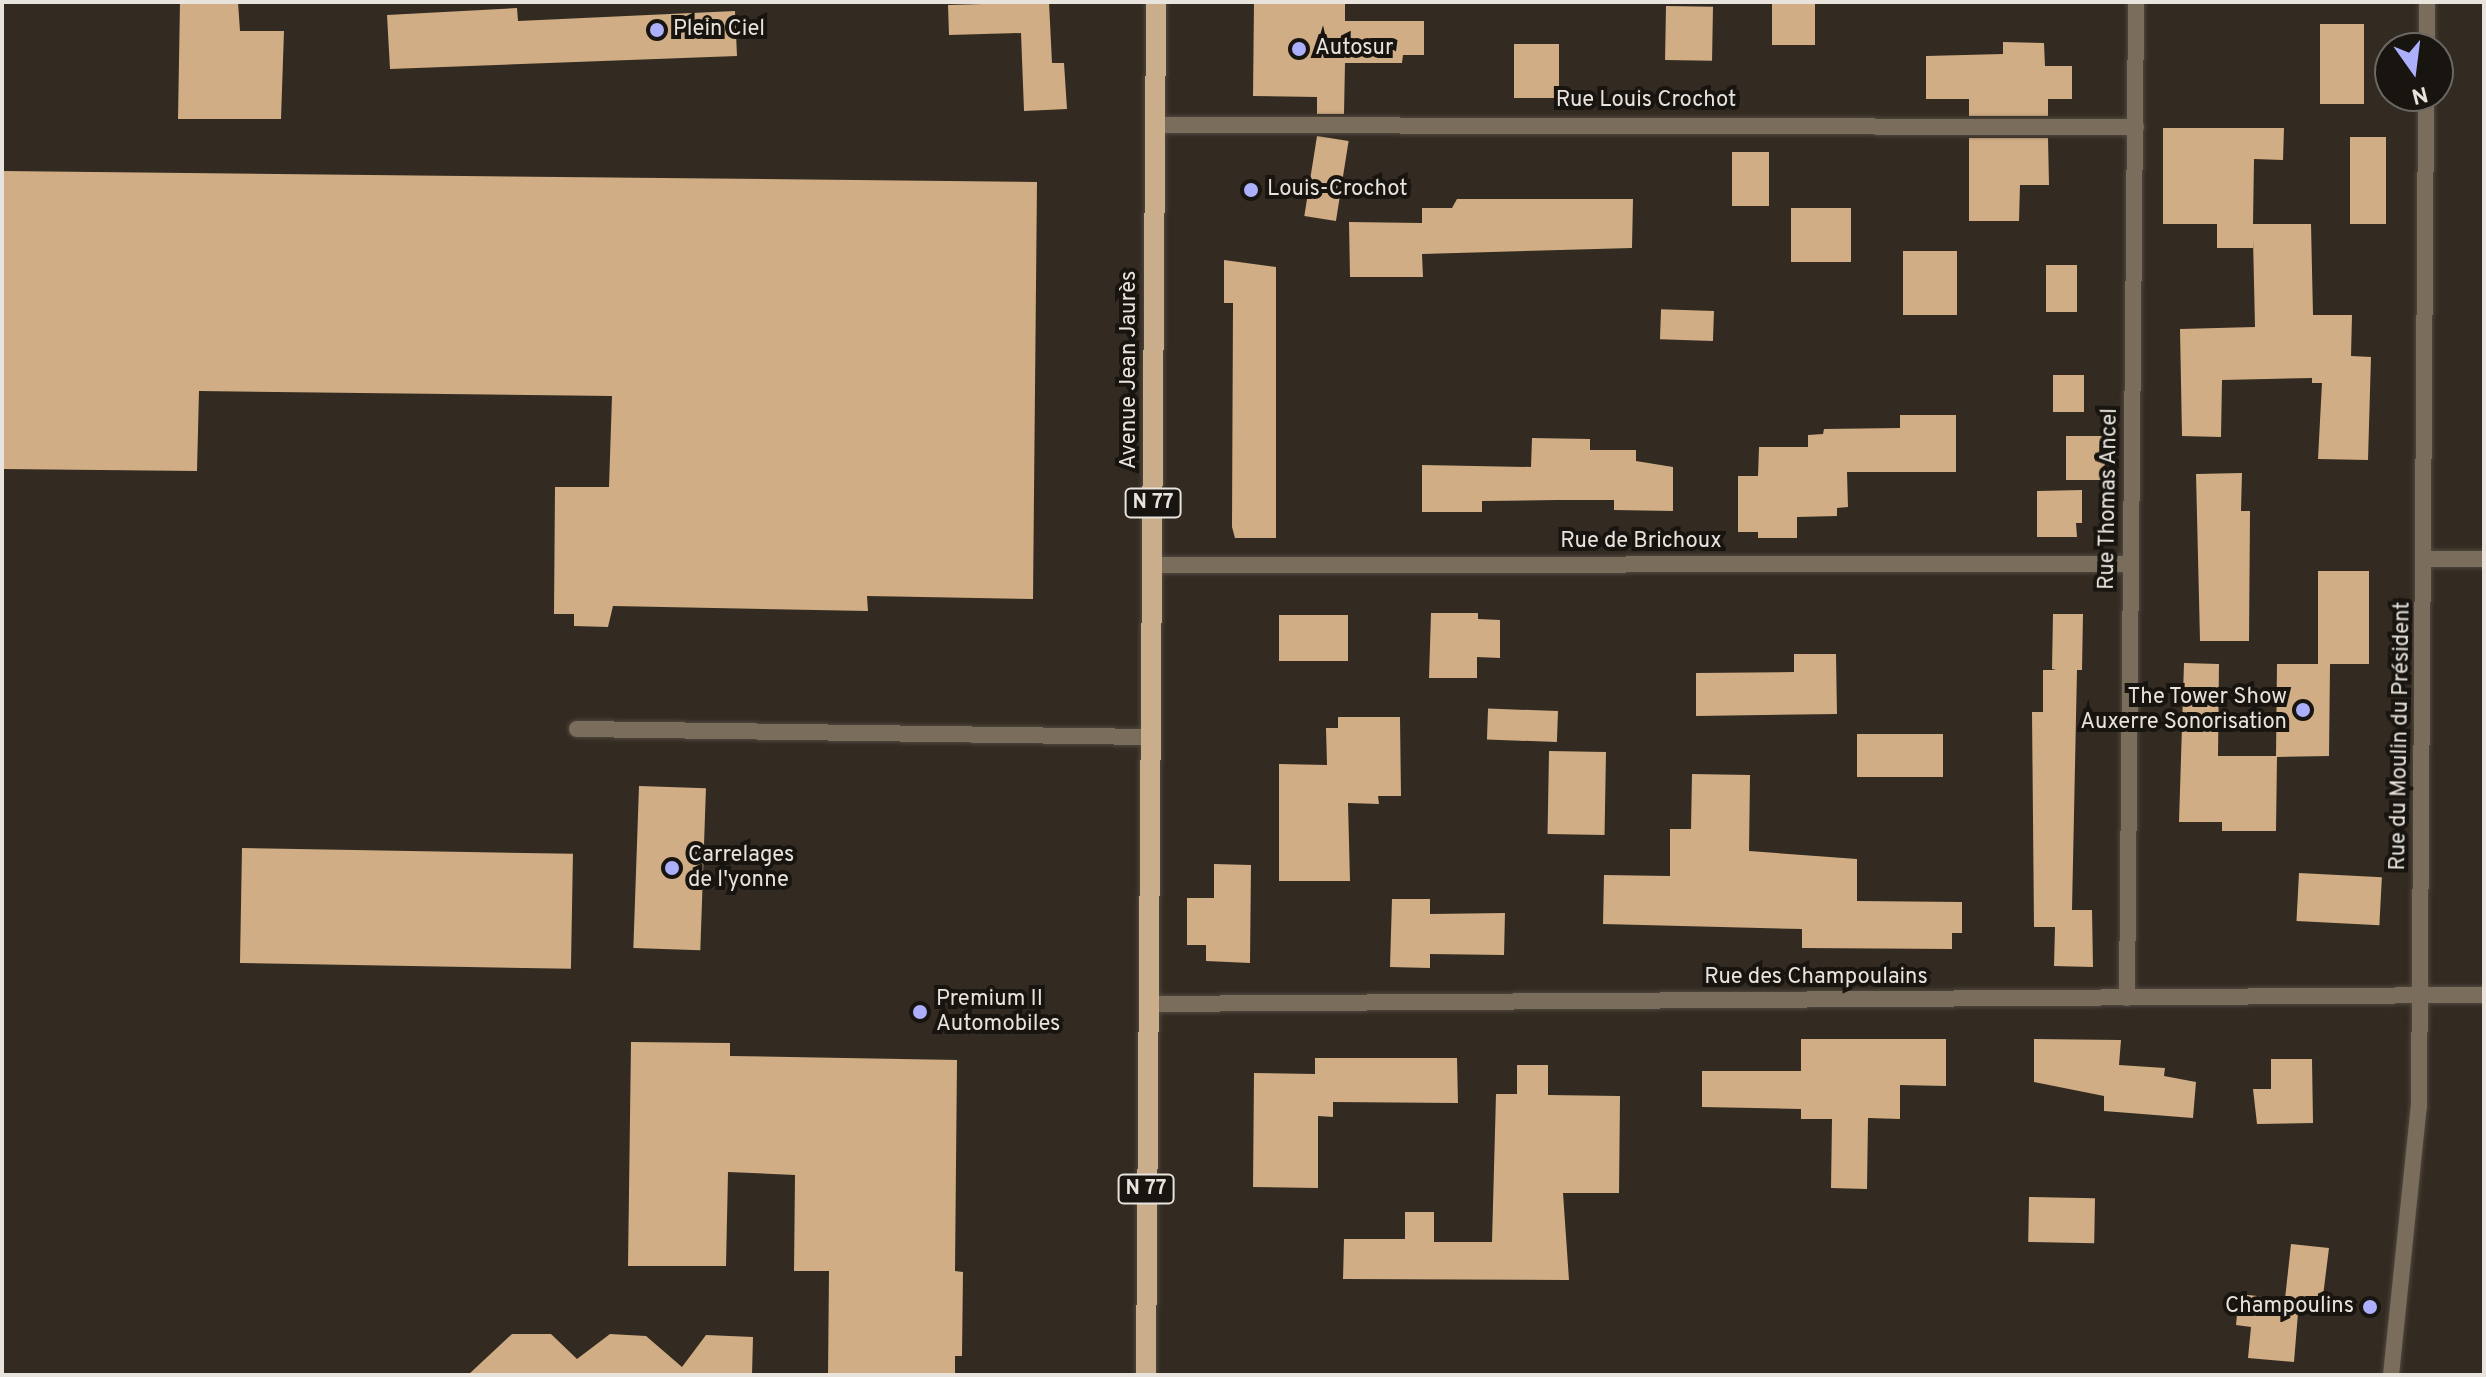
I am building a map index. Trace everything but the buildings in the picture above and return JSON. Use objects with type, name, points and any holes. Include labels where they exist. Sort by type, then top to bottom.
[{"type":"main road","name":"Avenue Jean Jaurès","points":[[1148,1004],[1156,2]]},
{"type":"main road","name":"N 77","points":[[1146,1375],[1148,1004]]},
{"type":"street","name":"Rue Thomas Ancel","points":[[2127,998],[2136,2]]},
{"type":"street","points":[[2427,2],[2427,32]]},
{"type":"street","name":"Rue du Moulin du Président","points":[[2391,1375],[2419,1106],[2426,112]]},
{"type":"street","name":"Rue Louis Crochot","points":[[1156,125],[2136,127]]},
{"type":"street","points":[[2425,559],[2484,559]]},
{"type":"street","name":"Rue de Brichoux","points":[[1153,565],[2129,564]]},
{"type":"street","points":[[577,729],[1151,737]]},
{"type":"street","name":"Rue des Champoulains","points":[[1148,1004],[2484,995]]},
{"type":"place","name":"Plein Ciel","points":[[657,30]]},
{"type":"place","name":"Autosur","points":[[1299,49]]},
{"type":"place","name":"Louis-Crochot","points":[[1251,190]]},
{"type":"place","name":"The Tower Show Auxerre Sonorisation","points":[[2303,710]]},
{"type":"place","name":"Carrelages de l'yonne","points":[[672,868]]},
{"type":"place","name":"Premium II Automobiles","points":[[920,1012]]},
{"type":"place","name":"Champoulins","points":[[2370,1307]]}]
